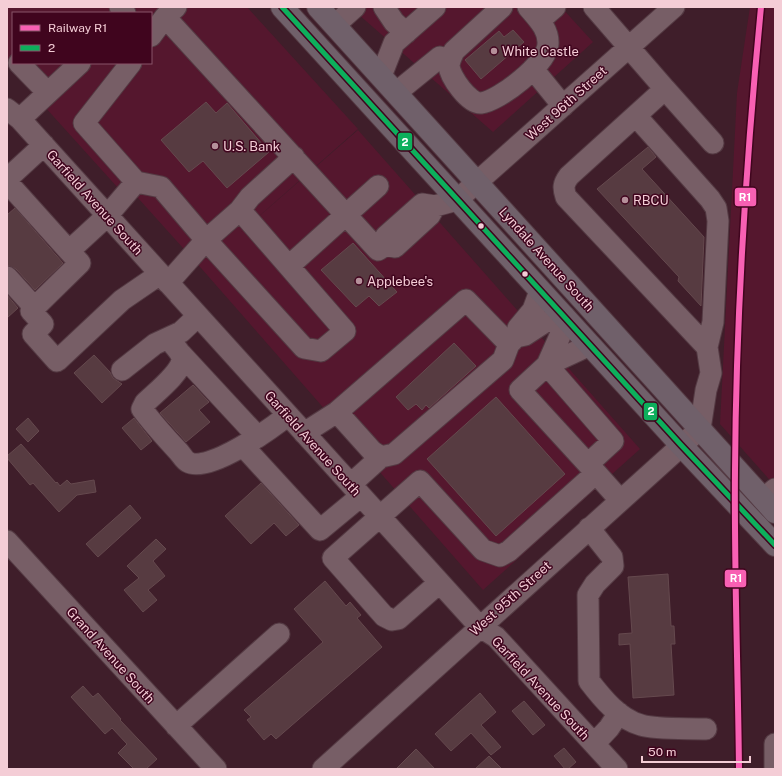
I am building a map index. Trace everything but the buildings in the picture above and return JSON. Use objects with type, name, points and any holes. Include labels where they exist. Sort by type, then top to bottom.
[{"type":"main road","name":"Lyndale Avenue South","points":[[282,7],[681,445],[775,545]]},
{"type":"main road","name":"Lyndale Avenue South","points":[[318,7],[700,429],[771,500]]},
{"type":"street","points":[[335,25],[356,7]]},
{"type":"street","points":[[384,7],[394,22],[406,33]]},
{"type":"street","points":[[381,76],[394,43],[435,7]]},
{"type":"street","points":[[502,7],[454,51],[451,67],[457,85],[472,101],[480,103],[491,100],[533,69],[546,53],[548,44],[541,11]]},
{"type":"street","name":"West 96th Street","points":[[458,200],[674,7]]},
{"type":"street","points":[[598,9],[628,48],[713,143]]},
{"type":"street","points":[[152,35],[171,12],[294,157],[378,250],[386,245],[386,236],[422,204],[434,206],[458,200]]},
{"type":"street","points":[[20,64],[48,93]]},
{"type":"street","points":[[12,110],[48,93],[79,64]]},
{"type":"street","points":[[130,64],[84,123],[136,182],[161,187],[206,240],[304,348],[321,351],[345,331],[240,210]]},
{"type":"street","points":[[400,96],[438,73],[451,67]]},
{"type":"street","points":[[533,69],[563,106]]},
{"type":"street","points":[[665,89],[569,176],[564,183],[564,190],[566,197],[707,347]]},
{"type":"street","name":"Garfield Avenue South","points":[[12,110],[439,583],[479,626],[496,637],[617,769]]},
{"type":"street","points":[[636,116],[710,199],[716,208],[718,220],[713,322],[707,347],[711,373],[700,429]]},
{"type":"street","points":[[44,145],[9,187],[80,263],[31,312],[43,324],[32,334],[57,361],[122,300],[164,278],[240,210],[250,197],[294,157]]},
{"type":"street","points":[[69,251],[107,216],[136,182]]},
{"type":"street","points":[[289,266],[378,186]]},
{"type":"street","points":[[7,277],[35,308]]},
{"type":"street","points":[[122,370],[155,344],[175,355],[251,441],[320,530],[356,490],[381,457],[394,454],[405,446],[503,360],[518,328],[533,310],[540,291]]},
{"type":"street","points":[[304,433],[337,412],[466,300],[513,341]]},
{"type":"street","points":[[198,316],[181,332],[175,355],[144,403],[142,409],[155,427],[189,462],[201,464],[225,455],[251,441],[288,415]]},
{"type":"street","points":[[513,341],[545,322],[565,318]]},
{"type":"street","points":[[547,365],[565,318]]},
{"type":"street","points":[[590,345],[547,365],[520,390],[620,500]]},
{"type":"street","points":[[439,583],[398,619],[392,620],[384,616],[333,558],[420,481],[483,550],[500,556],[509,551],[592,469],[613,441],[547,365]]},
{"type":"street","points":[[337,412],[372,451],[381,457]]},
{"type":"street","name":"West 95th Street","points":[[323,769],[479,626],[700,429]]},
{"type":"street","points":[[588,528],[612,556],[613,566],[595,584],[588,595],[589,681],[596,691],[619,713],[641,725],[706,729]]},
{"type":"street","name":"Grand Avenue South","points":[[7,541],[216,769]]},
{"type":"street","points":[[176,726],[279,634]]},
{"type":"street","points":[[594,744],[609,728],[619,713]]},
{"type":"street","points":[[775,744],[775,769]]},
{"type":"shaded area","points":[[7,7],[247,7],[358,129],[241,232],[358,130],[640,449],[483,590],[138,198],[128,199],[7,65]]},
{"type":"shaded area","points":[[350,7],[561,7],[593,42],[493,132]]},
{"type":"shaded area","points":[[750,7],[775,7],[775,486],[720,424],[737,93]]},
{"type":"rail line","name":"R1","points":[[739,769],[735,507],[737,354],[746,180],[761,7]]},
{"type":"transit line","name":"2","points":[[282,7],[681,445],[775,545]]},
{"type":"place","name":"White Castle","points":[[494,51]]},
{"type":"place","name":"U.S. Bank","points":[[215,146]]},
{"type":"place","name":"RBCU","points":[[625,200]]},
{"type":"place","name":"Applebee's","points":[[359,281]]}]
